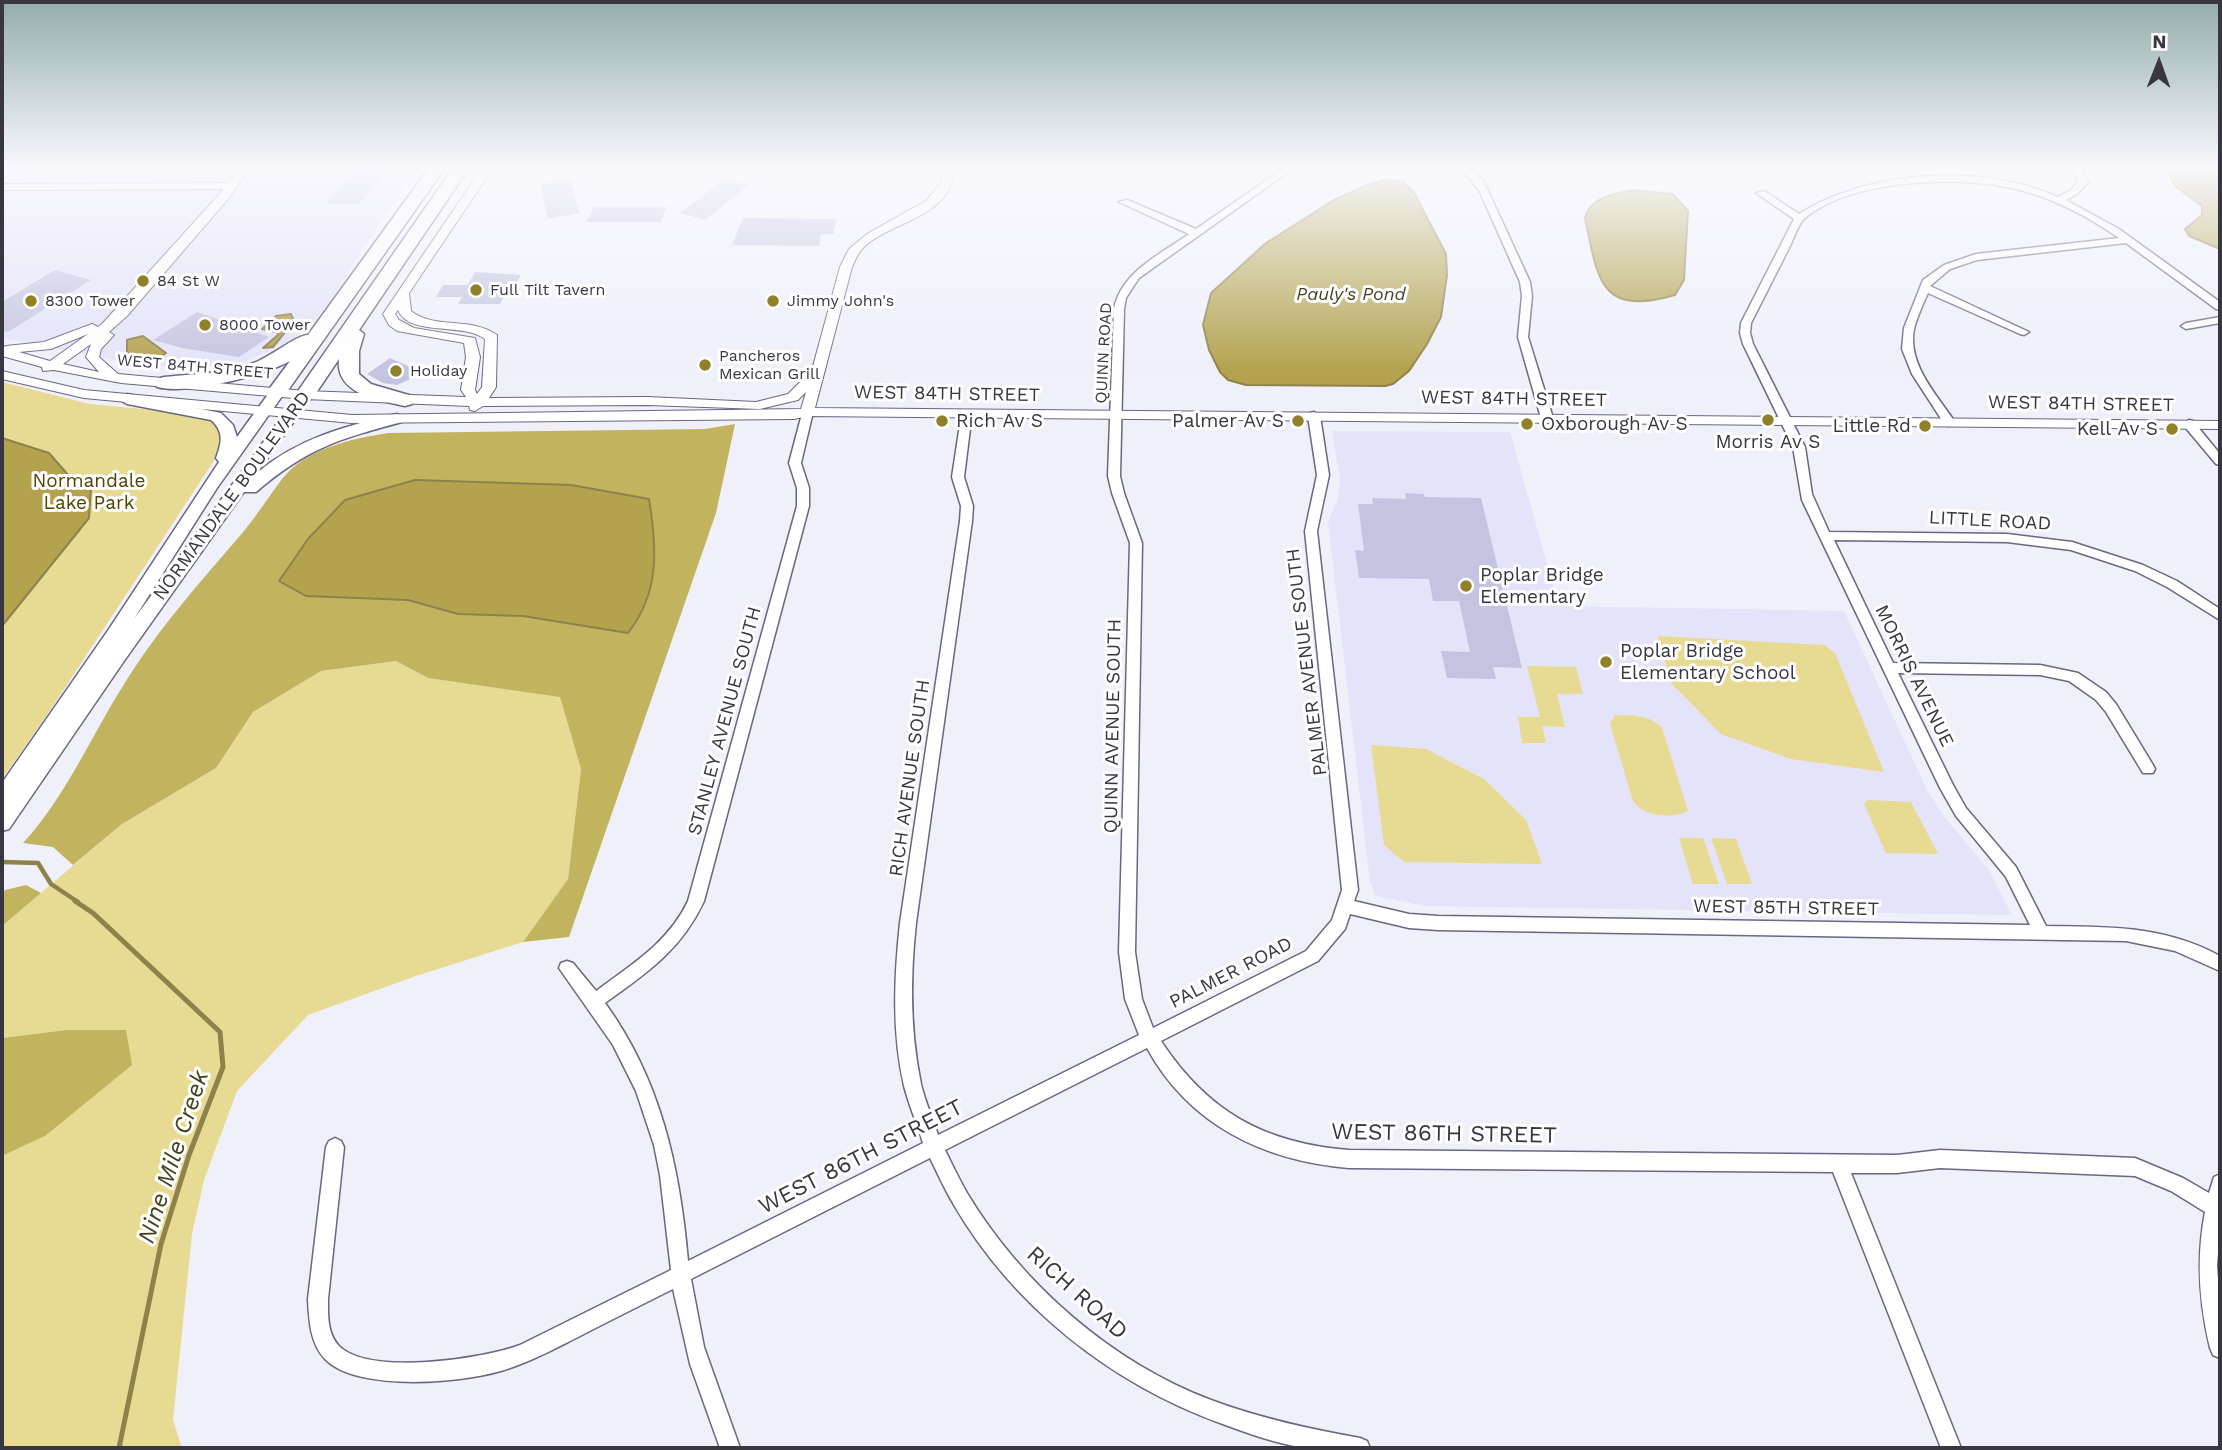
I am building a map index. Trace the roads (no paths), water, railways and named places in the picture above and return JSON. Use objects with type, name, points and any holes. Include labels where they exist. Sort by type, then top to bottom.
[{"type":"highway","name":"NORMANDALE BOULEVARD","points":[[277,392],[389,236]]},
{"type":"highway","name":"NORMANDALE BOULEVARD","points":[[305,395],[415,236]]},
{"type":"highway","points":[[368,304],[347,355],[349,376],[373,392],[405,400]]},
{"type":"highway","points":[[164,383],[223,378],[268,366],[297,349],[330,318]]},
{"type":"main road","name":"NORMANDALE BOULEVARD","points":[[2,799],[115,634],[211,484],[277,392]]},
{"type":"main road","name":"NORMANDALE BOULEVARD","points":[[2,823],[117,656],[305,395]]},
{"type":"main road","points":[[127,399],[208,413],[222,420],[230,434],[229,445],[211,484]]},
{"type":"main road","points":[[223,512],[279,462],[308,444],[342,432],[397,419]]},
{"type":"street","points":[[121,379],[94,364],[91,357],[93,351],[189,236]]},
{"type":"street","points":[[443,236],[389,314],[397,327],[418,333],[454,335],[470,341],[472,357],[468,390],[477,402]]},
{"type":"street","points":[[807,412],[846,267],[853,252],[872,236]]},
{"type":"street","name":"QUINN ROAD","points":[[1116,414],[1121,298],[1135,276],[1192,236]]},
{"type":"street","points":[[1504,236],[1525,282],[1527,296],[1524,337],[1547,418]]},
{"type":"street","name":"MORRIS AVENUE","points":[[1790,236],[1746,323],[1745,333],[1804,461],[1804,487],[1947,788],[1961,812],[2011,872],[2041,932]]},
{"type":"street","points":[[2121,236],[2220,307]]},
{"type":"street","points":[[1949,422],[1917,374],[1907,349],[1909,328],[1924,287],[1935,274],[1976,257],[2127,240]]},
{"type":"street","points":[[22,381],[92,328],[157,260],[171,256]]},
{"type":"street","points":[[1924,287],[2024,332]]},
{"type":"street","points":[[404,295],[405,312],[415,320],[482,329],[492,338],[489,387],[477,402],[470,419]]},
{"type":"street","points":[[46,364],[107,327],[122,313]]},
{"type":"street","points":[[2186,326],[2220,320]]},
{"type":"street","points":[[2,350],[46,346],[92,328]]},
{"type":"street","name":"WEST 84TH STREET","points":[[2,350],[46,364],[121,379],[305,395],[405,400],[701,401],[760,405],[807,412],[2220,425]]},
{"type":"street","points":[[760,405],[793,397],[819,368]]},
{"type":"street","name":"WEST 84TH STREET","points":[[2,375],[56,390],[127,399],[352,419],[794,415],[807,412]]},
{"type":"street","name":"STANLEY AVENUE SOUTH","points":[[595,1001],[674,940],[688,921],[696,901],[803,506],[803,488],[794,463],[807,412]]},
{"type":"street","name":"RICH AVENUE SOUTH","points":[[935,1146],[909,1068],[902,984],[966,521],[967,506],[958,477],[957,463],[966,413]]},
{"type":"street","name":"QUINN AVENUE SOUTH","points":[[1116,414],[1115,487],[1133,525],[1136,543],[1127,952],[1136,1007],[1152,1037]]},
{"type":"street","name":"PALMER AVENUE SOUTH","points":[[1314,416],[1322,475],[1311,531],[1350,873],[1347,906]]},
{"type":"street","points":[[2189,424],[2220,461]]},
{"type":"street","name":"LITTLE ROAD","points":[[1826,536],[2007,538],[2072,546],[2139,568],[2172,584],[2220,615]]},
{"type":"street","points":[[1890,668],[2040,670],[2073,677],[2102,696],[2148,769]]},
{"type":"street","name":"PALMER ROAD","points":[[1152,1037],[1312,956],[1339,923],[1347,906]]},
{"type":"street","name":"WEST 85TH STREET","points":[[1347,906],[1409,921],[1438,923],[2126,934],[2153,937],[2179,945],[2220,964]]},
{"type":"street","points":[[567,968],[613,1025],[636,1070],[655,1119],[670,1175],[686,1311],[707,1388],[730,1448]]},
{"type":"street","name":"WEST 86TH STREET","points":[[335,1147],[317,1324],[325,1343],[337,1356],[355,1368],[447,1372],[474,1370],[500,1363],[681,1276],[1152,1037],[1173,1071],[1199,1101],[1232,1125],[1269,1144],[1308,1155],[1349,1159],[1839,1164],[1898,1164],[1940,1159],[2115,1164],[2155,1174],[2214,1207]]},
{"type":"street","name":"RICH ROAD","points":[[935,1146],[960,1199],[991,1245],[1032,1292],[1077,1333],[1128,1370],[1186,1400],[1247,1424],[1360,1448]]},
{"type":"street","points":[[1839,1164],[1951,1448]]},
{"type":"street","points":[[2220,1183],[2208,1229],[2206,1273],[2212,1318],[2220,1348]]},
{"type":"water","name":"Pauly's Pond","points":[[1278,236],[1436,236],[1446,254],[1447,275],[1441,317],[1409,371],[1393,384],[1385,386],[1246,385],[1228,380],[1220,372],[1209,350],[1203,325],[1211,293]]},
{"type":"water","points":[[1589,236],[1687,236],[1684,280],[1675,295],[1650,301],[1631,301],[1617,296],[1606,288],[1594,259]]},
{"type":"water","points":[[2189,236],[2220,236],[2220,249]]},
{"type":"water","points":[[291,314],[294,321],[273,347],[263,348],[280,333],[262,329],[276,316]]},
{"type":"water","points":[[143,336],[166,353],[159,358],[127,353],[127,340]]},
{"type":"water","points":[[2,438],[49,453],[69,476],[91,489],[89,518],[2,626]]},
{"type":"water","points":[[415,480],[571,485],[649,499],[654,535],[651,586],[646,602],[628,633],[523,616],[458,614],[408,600],[306,596],[279,581],[308,539],[345,500]]},
{"type":"waterway","name":"Nine Mile Creek","points":[[2,862],[38,863],[51,884],[78,902]]},
{"type":"waterway","name":"Nine Mile Creek","points":[[75,901],[93,913],[220,1032],[223,1067],[189,1155],[161,1244],[119,1448]]},
{"type":"place","name":"84 St W","points":[[143,281]]},
{"type":"place","name":"Full Tilt Tavern","points":[[476,290]]},
{"type":"place","name":"8300 Tower","points":[[31,301]]},
{"type":"place","name":"Jimmy John's","points":[[773,301]]},
{"type":"place","name":"8000 Tower","points":[[205,325]]},
{"type":"place","name":"Pancheros Mexican Grill","points":[[705,365]]},
{"type":"place","name":"Holiday","points":[[396,371]]},
{"type":"place","name":"Morris Av S","points":[[1768,420]]},
{"type":"place","name":"Rich Av S","points":[[942,421]]},
{"type":"place","name":"Palmer Av S","points":[[1298,421]]},
{"type":"place","name":"Oxborough Av S","points":[[1527,424]]},
{"type":"place","name":"Little Rd","points":[[1925,426]]},
{"type":"place","name":"Kell Av S","points":[[2172,429]]},
{"type":"place","name":"Poplar Bridge Elementary","points":[[1466,586]]},
{"type":"place","name":"Poplar Bridge Elementary School","points":[[1606,662]]},
{"type":"park label","name":"Normandale Lake Park","points":[[89,492]]}]
